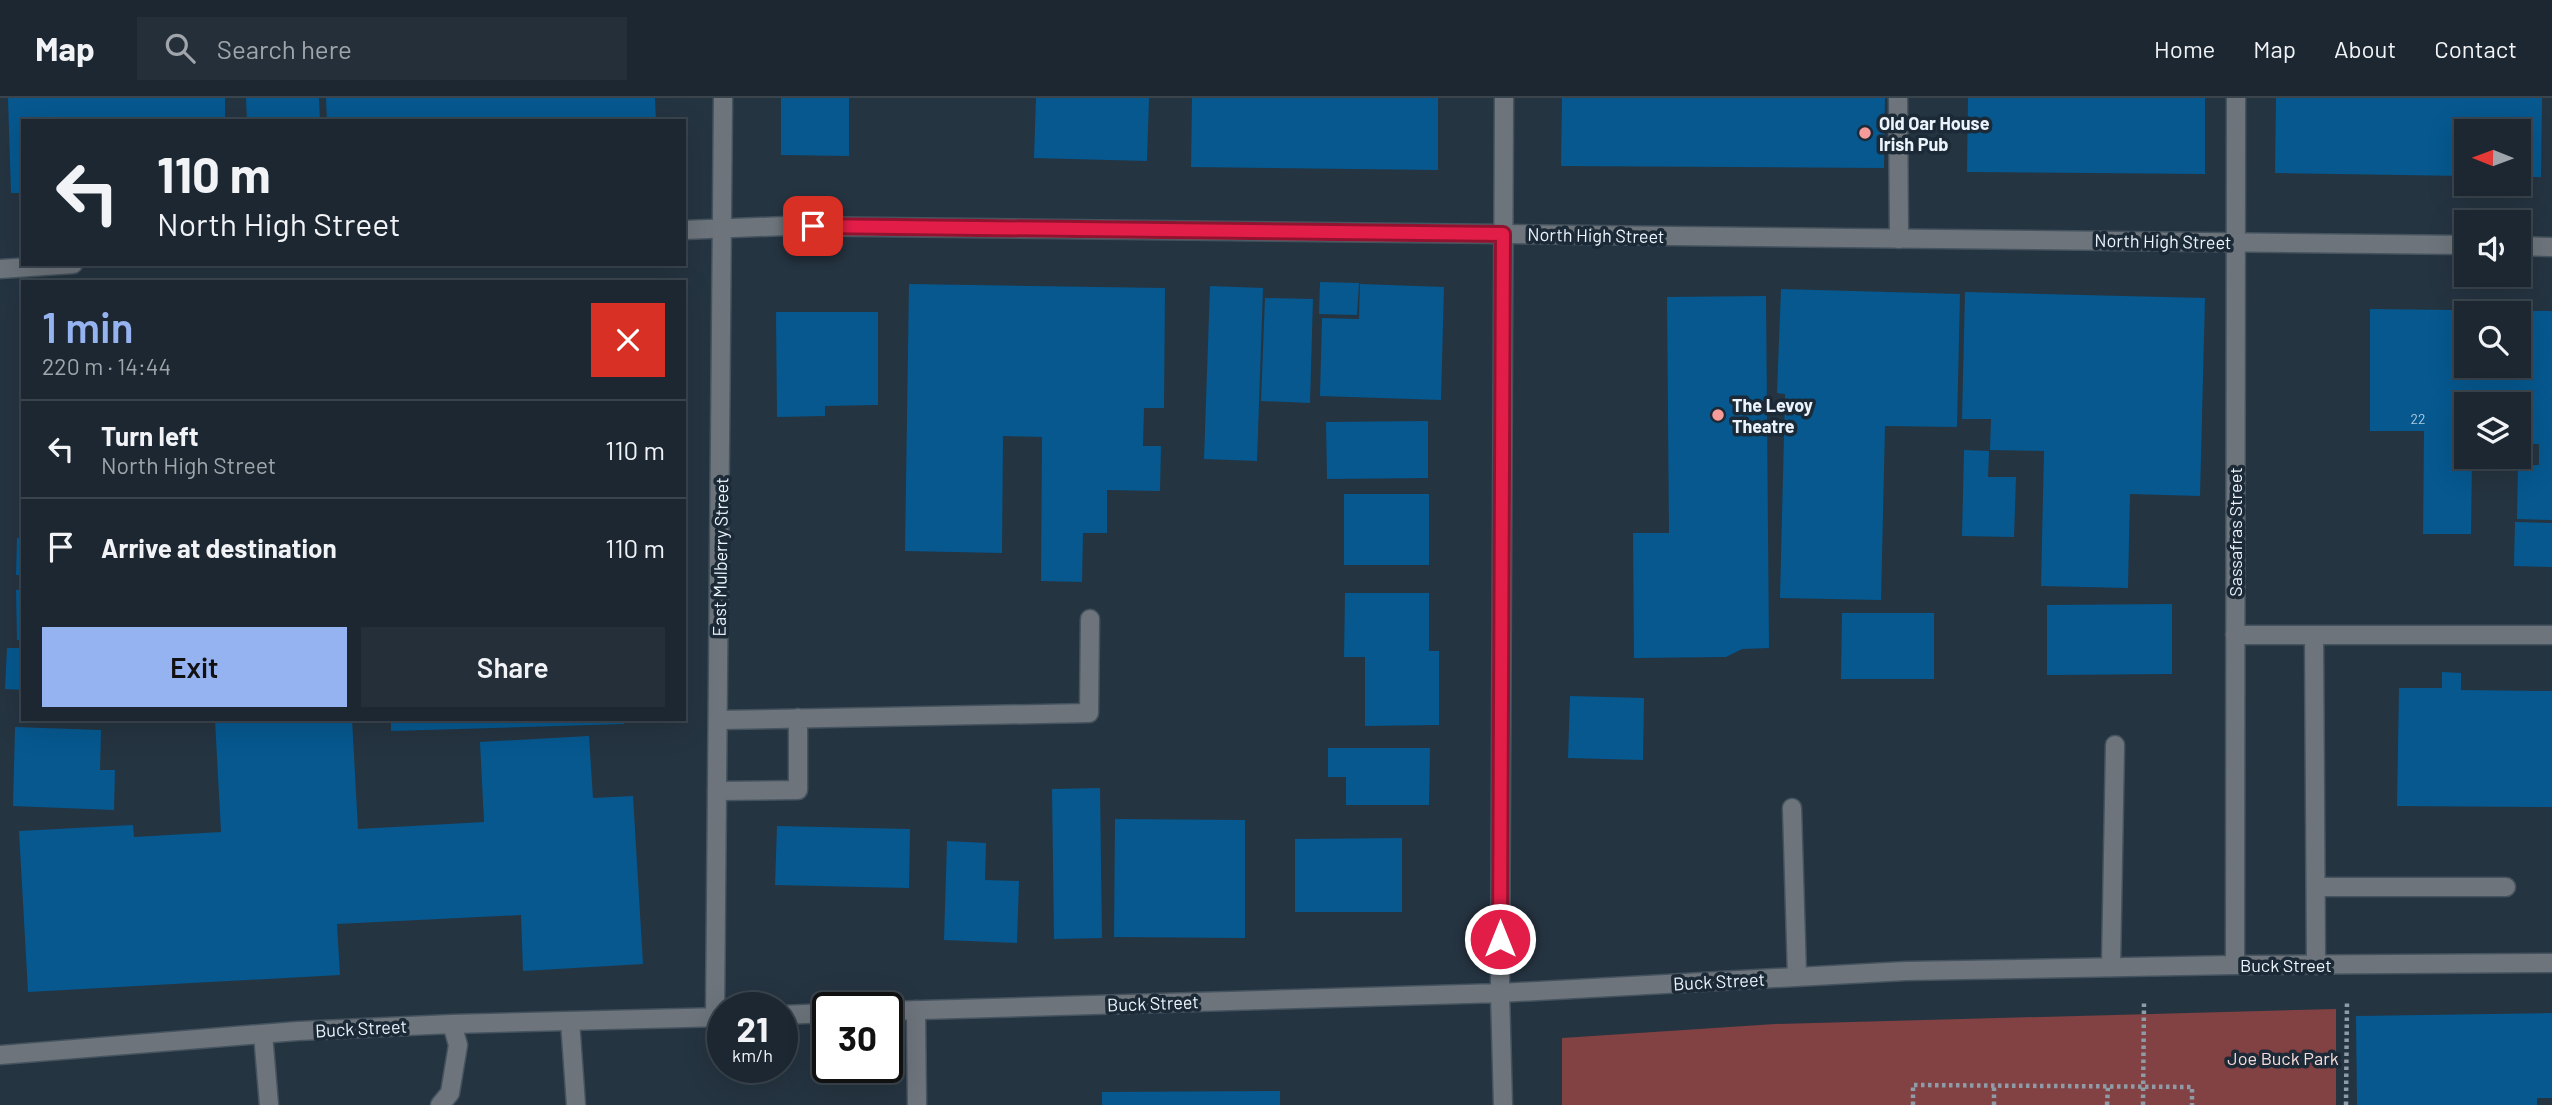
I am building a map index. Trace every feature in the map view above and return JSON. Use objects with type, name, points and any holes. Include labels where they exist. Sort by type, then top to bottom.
[{"type":"street","name":"East Mulberry Street","points":[[719,992],[717,791],[723,98]]},
{"type":"street","points":[[1503,1105],[1500,993],[1504,98]]},
{"type":"street","points":[[1898,98],[1899,239]]},
{"type":"street","name":"Sassafras Street","points":[[2235,965],[2236,98]]},
{"type":"street","name":"North High Street","points":[[686,230],[786,226],[2454,246]]},
{"type":"street","points":[[2531,246],[2552,247]]},
{"type":"street","points":[[0,269],[44,266]]},
{"type":"street","points":[[718,720],[1089,713],[1090,619]]},
{"type":"street","points":[[2235,635],[2552,635]]},
{"type":"street","points":[[2314,635],[2316,965]]},
{"type":"street","points":[[717,791],[798,790],[798,718]]},
{"type":"street","points":[[2111,967],[2115,745]]},
{"type":"street","points":[[1792,808],[1797,976]]},
{"type":"street","points":[[2316,887],[2506,887]]},
{"type":"street","name":"Buck Street","points":[[903,1010],[1500,993],[1906,971],[2552,963]]},
{"type":"street","points":[[916,1010],[917,1105]]},
{"type":"street","name":"Buck Street","points":[[0,1055],[263,1034],[452,1024],[707,1017]]},
{"type":"street","points":[[569,1021],[576,1105]]},
{"type":"street","points":[[440,1105],[450,1093],[458,1045],[452,1024]]},
{"type":"street","points":[[263,1034],[269,1105]]},
{"type":"path","points":[[2346,1105],[2347,1001]]},
{"type":"path","points":[[2143,1105],[2144,1002]]},
{"type":"path","points":[[1913,1105],[1913,1085],[1994,1085],[2192,1087],[2192,1105]]},
{"type":"path","points":[[1994,1085],[1994,1105]]},
{"type":"path","points":[[2107,1105],[2108,1086]]},
{"type":"green space","name":"Joe Buck Park","points":[[2336,1009],[2336,1105],[1562,1105],[1562,1038],[1775,1024]]},
{"type":"building","points":[[8,98],[225,98],[225,119],[21,119],[21,193],[11,193]]},
{"type":"building","points":[[246,98],[319,98],[320,119],[247,119]]},
{"type":"building","points":[[326,98],[655,98],[656,119],[327,119]]},
{"type":"building","points":[[781,98],[849,98],[849,156],[781,155]]},
{"type":"building","points":[[1036,98],[1149,98],[1147,161],[1034,158]]},
{"type":"building","points":[[1192,98],[1438,98],[1438,170],[1191,167]]},
{"type":"building","points":[[1562,98],[1885,98],[1884,168],[1561,166]]},
{"type":"building","points":[[1968,98],[2205,98],[2205,174],[1967,172]]},
{"type":"building","points":[[2276,98],[2542,98],[2541,177],[2531,177],[2531,119],[2454,119],[2454,176],[2275,173]]},
{"type":"building","points":[[1320,282],[1359,283],[1357,315],[1319,314]]},
{"type":"building","points":[[909,284],[1165,288],[1164,408],[1144,408],[1143,446],[1161,446],[1160,491],[1107,490],[1107,533],[1083,533],[1082,582],[1041,581],[1042,437],[1003,436],[1002,553],[905,551]]},
{"type":"building","points":[[1360,284],[1444,287],[1441,400],[1320,396],[1322,318],[1359,319]]},
{"type":"building","points":[[1210,286],[1263,288],[1257,461],[1204,459]]},
{"type":"building","points":[[1781,289],[1960,294],[1957,427],[1885,426],[1881,600],[1780,598],[1785,394],[1777,393]]},
{"type":"building","points":[[1965,292],[2205,298],[2200,496],[2130,494],[2128,588],[2041,586],[2044,451],[1990,450],[1991,419],[1962,419]]},
{"type":"building","name":"The Levoy Theatre","points":[[1766,296],[1769,648],[1742,649],[1726,657],[1634,658],[1633,533],[1669,533],[1667,297]]},
{"type":"building","points":[[1265,298],[1313,299],[1310,403],[1261,401]]},
{"type":"building","points":[[2370,309],[2454,310],[2454,378],[2531,378],[2531,311],[2552,311],[2552,520],[2517,519],[2518,469],[2531,469],[2531,465],[2539,465],[2539,444],[2531,444],[2531,392],[2454,392],[2454,469],[2472,469],[2471,534],[2423,534],[2424,431],[2370,431]]},
{"type":"building","points":[[776,312],[878,312],[878,405],[825,406],[825,416],[777,417]]},
{"type":"building","points":[[1428,421],[1428,478],[1327,479],[1326,422]]},
{"type":"building","points":[[1964,450],[1989,451],[1988,477],[2016,477],[2014,537],[1962,536]]},
{"type":"building","points":[[1344,494],[1429,494],[1429,565],[1344,565]]},
{"type":"building","points":[[2515,522],[2552,523],[2552,567],[2514,566]]},
{"type":"building","points":[[17,538],[21,538],[21,575],[16,575]]},
{"type":"building","points":[[16,590],[21,590],[21,640],[17,640]]},
{"type":"building","points":[[1345,593],[1429,593],[1429,651],[1439,651],[1439,725],[1365,726],[1365,657],[1344,657]]},
{"type":"building","points":[[2172,604],[2172,674],[2047,675],[2047,605]]},
{"type":"building","points":[[1842,613],[1934,613],[1934,679],[1841,679]]},
{"type":"building","points":[[7,648],[21,648],[21,690],[5,689]]},
{"type":"building","points":[[2442,672],[2461,673],[2461,690],[2552,691],[2552,807],[2397,806],[2399,688],[2442,688]]},
{"type":"building","points":[[1570,696],[1644,698],[1643,760],[1568,758]]},
{"type":"building","points":[[215,721],[352,721],[358,829],[484,822],[480,742],[589,736],[593,798],[633,796],[643,964],[523,971],[521,915],[337,924],[340,975],[28,992],[19,831],[133,825],[134,837],[221,832]]},
{"type":"building","points":[[391,721],[624,721],[624,724],[391,731]]},
{"type":"building","points":[[15,727],[101,730],[100,770],[115,770],[114,810],[13,806]]},
{"type":"building","points":[[1328,748],[1430,748],[1429,805],[1346,805],[1346,777],[1328,777]]},
{"type":"building","points":[[1100,788],[1102,938],[1054,939],[1052,789]]},
{"type":"building","points":[[1115,819],[1245,820],[1245,938],[1114,937]]},
{"type":"building","points":[[777,826],[910,829],[909,888],[775,885]]},
{"type":"building","points":[[1402,838],[1402,912],[1295,912],[1295,839]]},
{"type":"building","points":[[947,841],[986,843],[985,880],[1019,881],[1017,943],[944,940]]},
{"type":"building","points":[[2552,1013],[2552,1098],[2537,1098],[2537,1105],[2357,1105],[2356,1016]]},
{"type":"building","points":[[1280,1091],[1280,1105],[1102,1105],[1102,1092]]},
{"type":"place","name":"Old Oar House Irish Pub","points":[[1865,133]]},
{"type":"place","name":"The Levoy Theatre","points":[[1718,415]]},
{"type":"route","points":[[813,226],[1503,234],[1500,939]]}]
